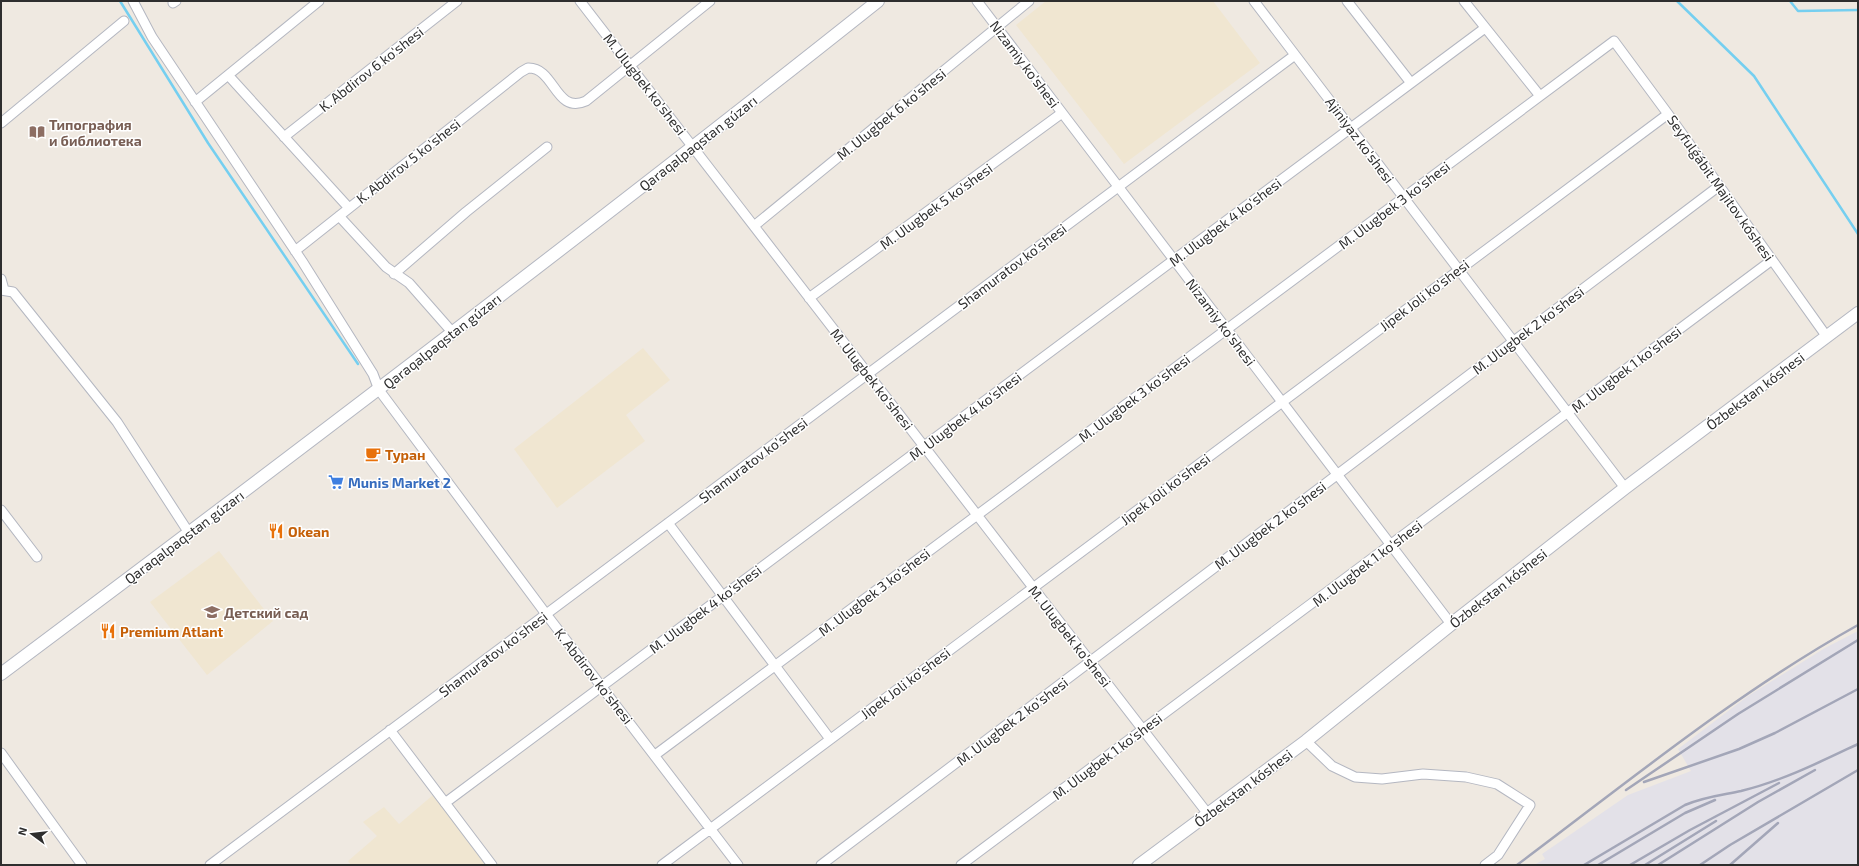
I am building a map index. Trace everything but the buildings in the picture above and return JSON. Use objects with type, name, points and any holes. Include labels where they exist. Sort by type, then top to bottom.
[{"type":"street","name":"K. Abdirov ko'shesi","points":[[133,1],[152,37],[295,251],[373,374],[379,390],[546,614],[738,865]]},
{"type":"street","points":[[195,102],[319,1]]},
{"type":"street","name":"K. Abdirov 6 ko'shesi","points":[[284,137],[457,1]]},
{"type":"street","name":"M. Ulugbek ko'shesi","points":[[580,1],[1208,814]]},
{"type":"street","points":[[630,66],[710,1]]},
{"type":"street","name":"Qaraqalpaqstan gúzarı","points":[[1,674],[454,333],[694,147],[878,1]]},
{"type":"street","name":"Nizamiy ko'shesi","points":[[977,1],[1452,624]]},
{"type":"street","name":"M. Ulugbek 6 ko'shesi","points":[[754,226],[1028,1]]},
{"type":"street","name":"Ajiniyaz ko'shesi","points":[[1254,1],[1625,488]]},
{"type":"street","points":[[1347,1],[1411,83]]},
{"type":"street","points":[[1464,1],[1540,96]]},
{"type":"street","points":[[1,123],[124,21]]},
{"type":"street","name":"M. Ulugbek 4 ko'shesi","points":[[445,803],[1485,28]]},
{"type":"street","name":"M. Ulugbek 3 ko'shesi","points":[[655,755],[1614,41]]},
{"type":"street","name":"Seyfulǵábit Majitov kóshesi","points":[[1614,41],[1668,114],[1826,337]]},
{"type":"street","name":"Shamuratov ko'shesi","points":[[210,865],[1295,55]]},
{"type":"street","name":"K. Abdirov 5 ko'shesi","points":[[295,251],[528,68],[538,70],[565,101],[572,104],[579,104],[586,101],[630,66]]},
{"type":"street","points":[[228,75],[350,208]]},
{"type":"street","name":"M. Ulugbek 5 ko'shesi","points":[[809,298],[1062,113]]},
{"type":"street","name":"Jipek Joli ko'shesi","points":[[662,865],[1668,114]]},
{"type":"street","points":[[394,274],[466,212],[547,147]]},
{"type":"street","name":"M. Ulugbek 2 ko'shesi","points":[[821,865],[1719,186]]},
{"type":"street","points":[[339,216],[374,255],[394,274],[410,283],[454,333]]},
{"type":"street","name":"M. Ulugbek 1 ko'shesi","points":[[961,865],[1772,260]]},
{"type":"street","points":[[1,279],[2,290],[13,292],[117,422],[189,533]]},
{"type":"street","name":"Ózbekstan kóshesi","points":[[1139,865],[1306,741],[1625,488],[1858,313]]},
{"type":"street","points":[[1,510],[37,557]]},
{"type":"street","points":[[668,523],[830,739]]},
{"type":"street","points":[[390,730],[492,865]]},
{"type":"street","points":[[1306,741],[1332,766],[1355,777],[1382,779],[1423,774],[1466,777],[1497,784],[1530,805],[1498,855],[1485,865]]},
{"type":"street","points":[[1,753],[82,865]]},
{"type":"shaded area","points":[[1046,1],[1213,1],[1260,63],[1124,164],[1016,25]]},
{"type":"shaded area","points":[[643,348],[670,380],[626,415],[645,441],[557,508],[514,449]]},
{"type":"shaded area","name":"Детский сад","points":[[219,551],[273,621],[207,675],[150,602]]},
{"type":"shaded area","points":[[1858,631],[1858,865],[1534,865],[1545,859],[1542,854],[1628,795],[1691,771],[1678,749],[1748,696],[1825,648]]},
{"type":"shaded area","points":[[433,795],[487,865],[351,865],[348,861],[377,836],[363,822],[384,807],[399,824]]},
{"type":"waterway","points":[[120,1],[208,143],[358,364]]},
{"type":"waterway","points":[[1677,1],[1754,76],[1858,234]]},
{"type":"waterway","points":[[1790,1],[1798,11],[1858,10]]},
{"type":"railway","points":[[1517,865],[1683,739],[1813,651],[1858,625]]},
{"type":"railway","points":[[1626,790],[1738,714],[1858,640]]},
{"type":"railway","points":[[1644,782],[1739,749],[1775,733],[1858,689]]},
{"type":"railway","points":[[1584,865],[1685,805],[1706,798],[1741,791],[1771,782],[1829,758],[1858,744]]},
{"type":"railway","points":[[1658,865],[1758,802],[1815,770]]},
{"type":"railway","points":[[1700,865],[1730,845],[1858,770]]},
{"type":"railway","points":[[1630,865],[1690,830],[1779,783]]},
{"type":"railway","points":[[1598,865],[1685,813],[1715,800]]},
{"type":"railway","points":[[1645,865],[1716,821]]},
{"type":"railway","points":[[1730,865],[1778,823]]},
{"type":"place","name":"Типография и библиотека","points":[[37,132]]},
{"type":"place","name":"Туран","points":[[373,454]]},
{"type":"place","name":"Munis Market 2","points":[[336,482]]},
{"type":"place","name":"Okean","points":[[276,531]]},
{"type":"place","name":"Детский сад","points":[[212,612]]},
{"type":"place","name":"Premium Atlant","points":[[108,631]]}]
